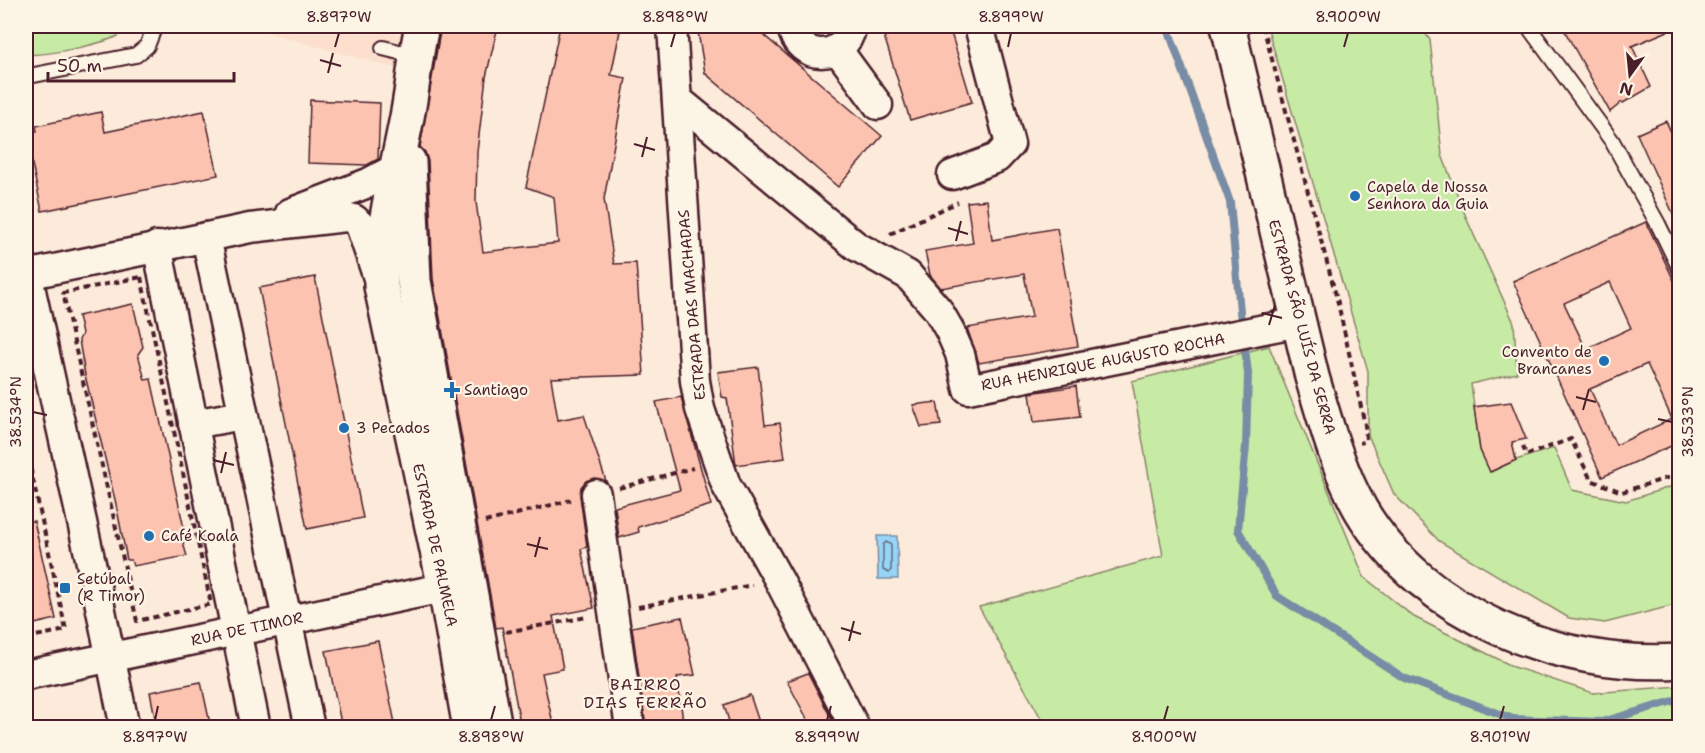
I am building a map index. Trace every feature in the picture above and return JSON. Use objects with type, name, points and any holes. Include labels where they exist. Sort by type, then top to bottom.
[{"type":"street","name":"ESTRADA DAS MACHADAS","points":[[672,26],[695,381],[700,409],[717,462],[736,503],[779,580],[855,728]]},
{"type":"street","points":[[792,26],[796,38],[810,50],[819,53],[844,37],[878,105]]},
{"type":"street","points":[[952,175],[997,158],[1010,144],[979,26]]},
{"type":"street","name":"ESTRADA SÃO LUÍS DA SERRA","points":[[1228,26],[1312,377],[1336,452],[1360,508],[1395,556],[1424,582],[1462,608],[1520,637],[1590,657],[1626,662],[1680,661]]},
{"type":"street","name":"ESTRADA DE PALMELA","points":[[418,41],[408,115],[388,202],[381,252],[381,286],[495,728]]},
{"type":"street","name":"RUA HENRIQUE AUGUSTO ROCHA","points":[[677,99],[856,246],[908,275],[938,310],[950,331],[960,354],[968,389],[1299,322]]},
{"type":"street","name":"ESTRADA DE PALMELA","points":[[408,115],[414,281],[458,529],[457,585],[470,728]]},
{"type":"street","points":[[250,228],[368,183],[396,168]]},
{"type":"street","points":[[125,728],[26,273],[250,228],[345,217],[354,219],[360,225],[381,286]]},
{"type":"street","points":[[206,237],[310,728]]},
{"type":"street","points":[[157,246],[256,728]]},
{"type":"street","points":[[194,424],[243,415]]},
{"type":"street","points":[[596,494],[630,728]]},
{"type":"street","name":"RUA DE TIMOR","points":[[26,675],[457,585]]},
{"type":"lane","points":[[26,75],[136,55],[147,46],[155,26]]},
{"type":"lane","points":[[1528,26],[1612,141],[1680,269]]},
{"type":"lane","points":[[383,48],[418,41]]},
{"type":"path","points":[[1263,26],[1338,303],[1365,425],[1366,441],[1336,452]]},
{"type":"path","points":[[1676,26],[1678,31],[1674,83],[1680,95]]},
{"type":"path","points":[[885,236],[959,203]]},
{"type":"path","points":[[141,277],[211,604],[137,621],[133,606],[63,293],[141,277]]},
{"type":"path","points":[[1523,446],[1526,455],[1571,439],[1591,480],[1622,492],[1680,474]]},
{"type":"path","points":[[26,448],[66,630],[26,638]]},
{"type":"path","points":[[458,529],[717,462]]},
{"type":"shaded area","points":[[243,26],[405,26],[395,68]]},
{"type":"green space","points":[[26,26],[129,27],[118,36],[99,43],[58,52],[26,54]]},
{"type":"green space","points":[[1267,26],[1420,26],[1430,40],[1442,155],[1468,222],[1514,323],[1517,373],[1471,384],[1480,450],[1491,472],[1516,460],[1554,448],[1572,490],[1626,501],[1679,484],[1679,604],[1605,623],[1569,618],[1439,541],[1394,494],[1368,435],[1368,371]]},
{"type":"green space","points":[[1269,346],[1364,577],[1414,617],[1514,667],[1593,693],[1679,686],[1679,727],[1046,727],[979,607],[1163,556],[1132,381]]},
{"type":"water","points":[[877,536],[897,536],[898,579],[878,579]]},
{"type":"building","points":[[441,26],[498,26],[486,77],[477,152],[476,202],[483,252],[558,243],[554,197],[526,187],[560,26],[598,26],[620,31],[611,75],[626,78],[604,199],[614,264],[636,263],[644,375],[551,378],[558,420],[584,415],[606,481],[594,478],[586,481],[581,487],[580,496],[587,547],[581,549],[594,608],[553,616],[563,669],[542,673],[554,728],[521,728],[502,627],[496,628],[433,279],[428,161],[425,152],[420,147]]},
{"type":"building","points":[[697,26],[753,26],[882,136],[838,187],[705,73]]},
{"type":"building","points":[[881,26],[949,26],[972,102],[910,120]]},
{"type":"building","points":[[1562,26],[1680,26],[1632,46],[1651,87],[1622,102],[1610,112]]},
{"type":"building","points":[[310,100],[380,103],[378,159],[367,165],[308,163]]},
{"type":"building","points":[[204,111],[218,175],[42,211],[26,136],[26,134],[37,131],[36,126],[101,112],[105,132]]},
{"type":"building","points":[[1666,121],[1680,152],[1680,229],[1637,134]]},
{"type":"building","points":[[987,200],[992,240],[1057,228],[1078,346],[979,363],[967,328],[1032,317],[1024,274],[941,288],[930,275],[925,251],[973,243],[967,202]]},
{"type":"building","name":"Convento de Brancanes","points":[[1646,222],[1680,293],[1680,442],[1602,477],[1513,281]],"holes":[[[1610,282],[1631,328],[1586,349],[1564,303]],[[1647,364],[1672,419],[1616,445],[1590,389]]]},
{"type":"building","points":[[315,277],[363,518],[307,529],[259,288]]},
{"type":"building","points":[[133,304],[143,347],[138,354],[145,380],[151,379],[182,519],[186,539],[183,543],[187,556],[133,566],[131,560],[127,560],[85,375],[79,340],[82,334],[78,316]]},
{"type":"building","points":[[758,367],[765,425],[780,423],[785,458],[736,465],[727,398],[722,397],[718,372]]},
{"type":"building","points":[[1076,386],[1080,417],[1034,422],[1030,393]]},
{"type":"building","points":[[681,397],[711,505],[638,527],[639,532],[619,538],[615,507],[680,490],[656,402]]},
{"type":"building","points":[[937,402],[941,425],[921,427],[913,405]]},
{"type":"building","points":[[1511,402],[1526,439],[1512,442],[1516,460],[1490,472],[1480,450],[1474,407]]},
{"type":"building","points":[[34,521],[56,619],[26,626],[26,522]]},
{"type":"building","points":[[682,617],[695,675],[677,677],[684,728],[646,728],[632,627]]},
{"type":"building","points":[[378,641],[396,728],[342,728],[326,651]]},
{"type":"building","points":[[808,673],[836,728],[812,728],[787,681]]},
{"type":"building","points":[[201,682],[211,728],[157,728],[150,692]]},
{"type":"building","points":[[750,695],[761,728],[731,728],[724,705]]},
{"type":"waterway","points":[[1167,26],[1230,202],[1241,322]]},
{"type":"waterway","points":[[1244,341],[1248,373],[1246,445],[1238,530],[1277,596],[1404,678],[1513,719],[1602,722],[1680,699]]},
{"type":"place","name":"Capela de Nossa Senhora da Guia","points":[[1355,196]]},
{"type":"place","name":"Convento de Brancanes","points":[[1604,361]]},
{"type":"place","name":"Santiago","points":[[452,390]]},
{"type":"place","name":"3 Pecados","points":[[344,428]]},
{"type":"place","name":"Café Koala","points":[[149,536]]},
{"type":"place","name":"Setúbal (R Timor)","points":[[65,588]]},
{"type":"district","name":"BAIRRO DIAS FERRÃO","points":[[646,693]]}]
